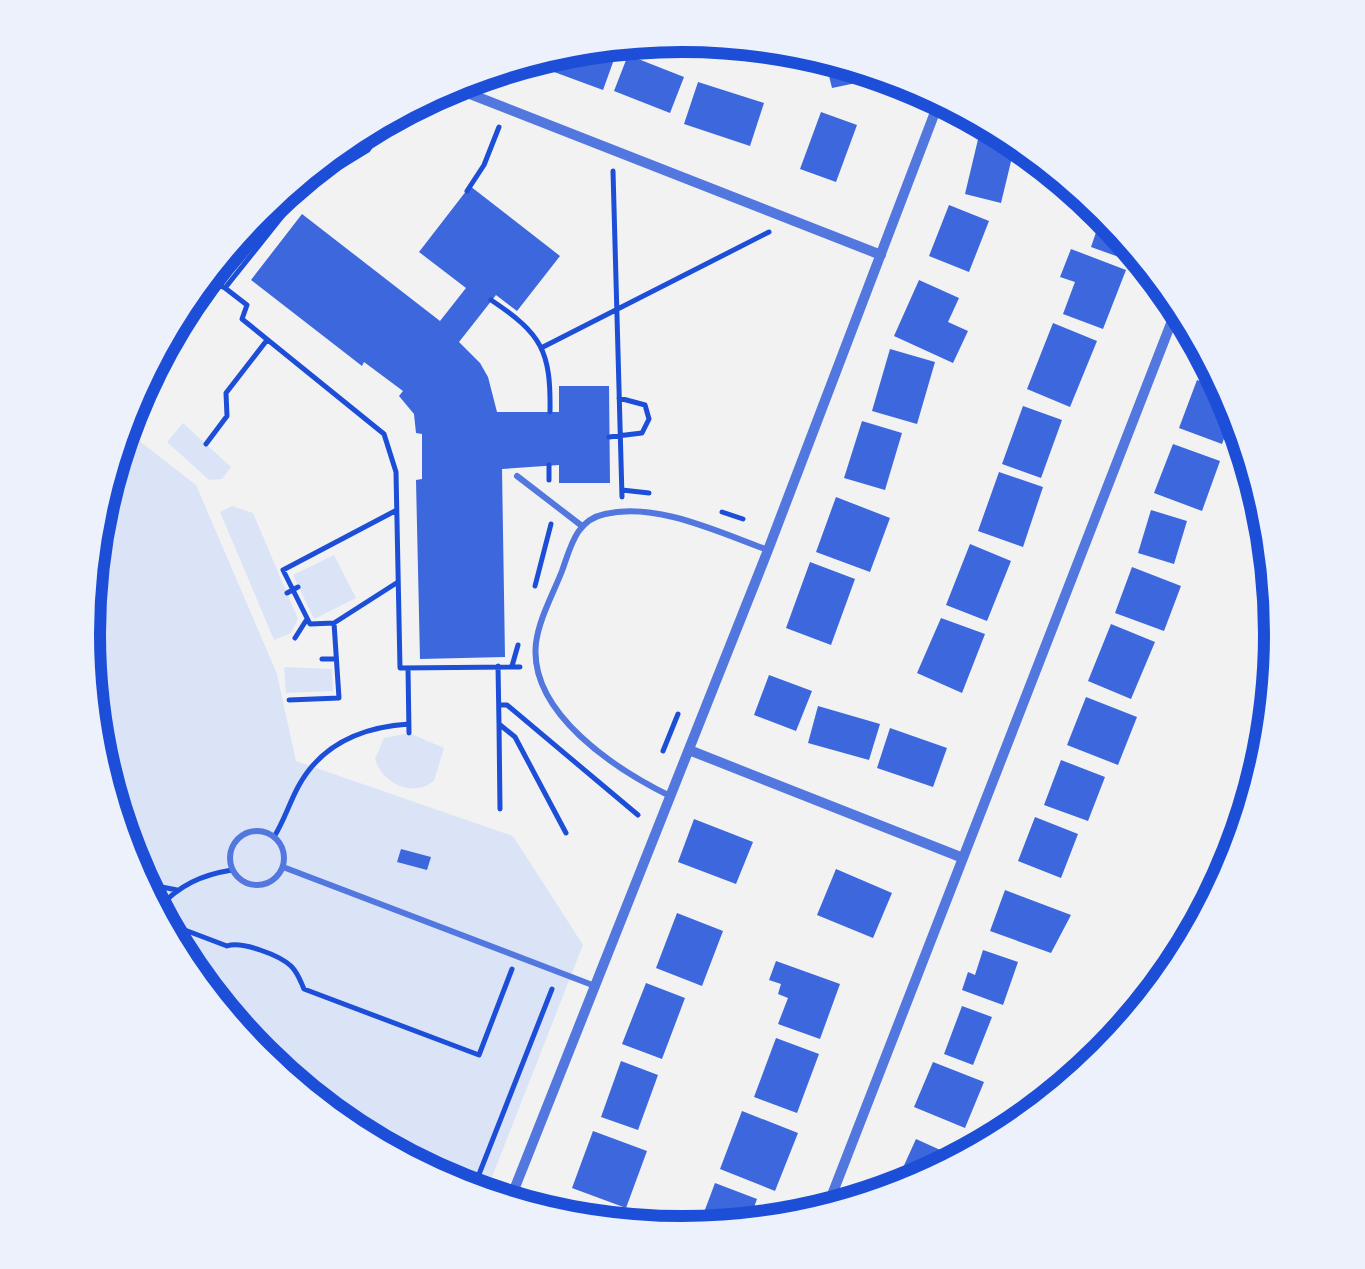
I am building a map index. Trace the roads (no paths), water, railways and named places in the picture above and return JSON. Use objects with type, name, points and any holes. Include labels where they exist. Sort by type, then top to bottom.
[{"type":"street","points":[[469,94],[880,256]]},
{"type":"street","points":[[513,1191],[768,550],[936,111]]},
{"type":"street","points":[[831,1197],[1172,321]]},
{"type":"street","points":[[688,750],[963,858]]},
{"type":"lane","points":[[518,476],[582,526]]},
{"type":"lane","points":[[670,796],[630,775],[589,744],[565,721],[542,684],[536,641],[576,534],[602,514],[642,512],[703,527],[768,550]]},
{"type":"lane","points":[[256,831],[274,837],[283,850],[283,867],[272,882],[244,883],[232,870],[230,852],[240,837],[256,831]]},
{"type":"lane","points":[[283,867],[594,986]]}]
